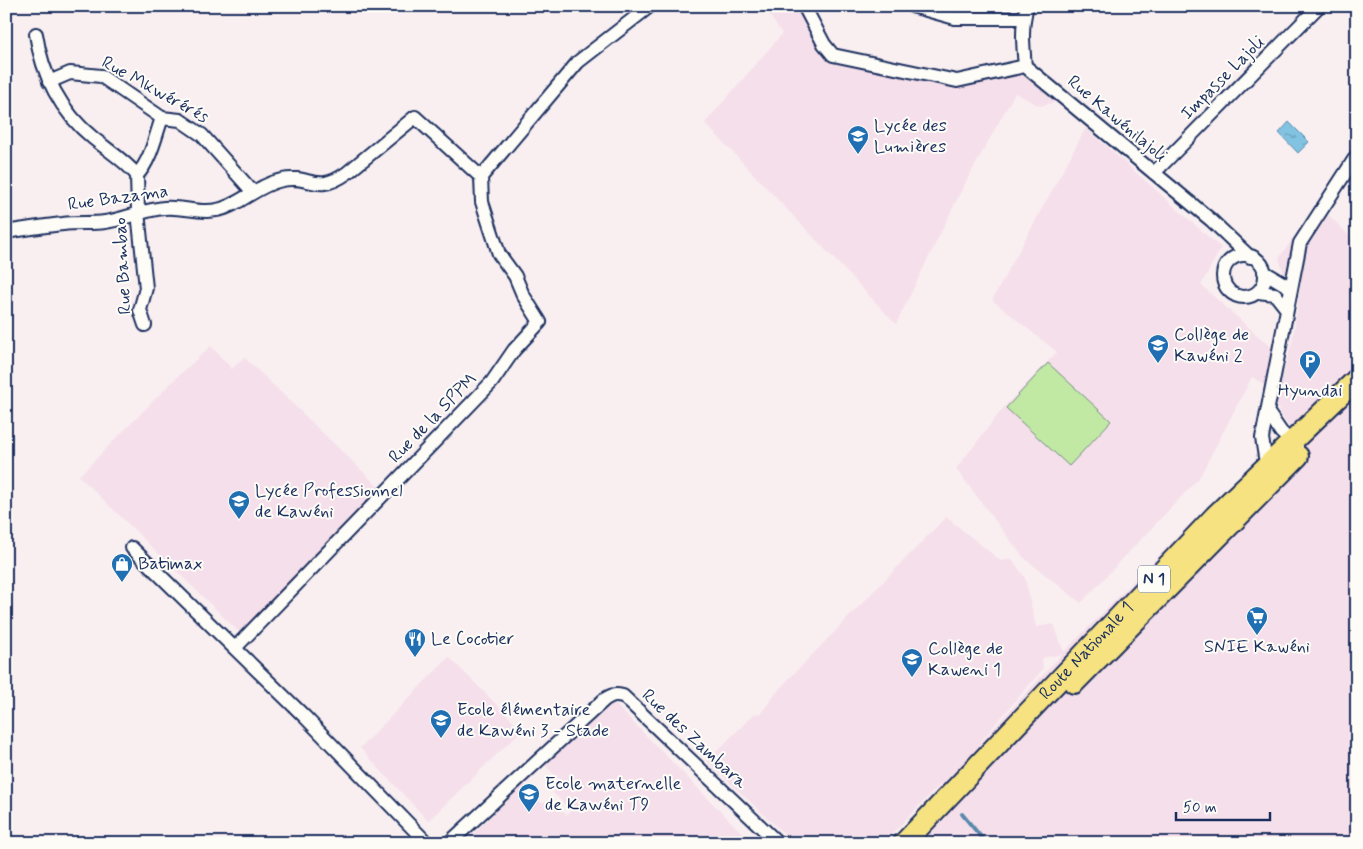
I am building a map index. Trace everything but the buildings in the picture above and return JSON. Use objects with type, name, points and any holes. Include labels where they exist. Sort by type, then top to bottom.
[{"type":"main road","name":"Route Nationale 1","points":[[916,843],[1298,447],[1357,379]]},
{"type":"main road","name":"Route Nationale 1","points":[[1298,447],[1357,396]]},
{"type":"main road","name":"Route Nationale 1","points":[[904,843],[966,780],[1115,619],[1215,516],[1276,469]]},
{"type":"street","points":[[481,177],[578,62],[650,6]]},
{"type":"street","points":[[804,6],[824,44],[833,55],[957,81],[970,80],[1025,66],[1022,38],[1025,12],[955,18],[912,6]]},
{"type":"street","name":"Impasse Lajoli","points":[[1154,173],[1318,7]]},
{"type":"street","points":[[36,34],[39,58],[49,82],[66,111],[92,138],[126,163],[137,175],[149,156],[162,118]]},
{"type":"street","name":"Rue Kawénilajoli","points":[[1025,66],[1211,220],[1231,240],[1257,260],[1264,272],[1291,288]]},
{"type":"street","name":"Rue Mkwérérés","points":[[49,82],[70,73],[101,76],[162,118],[180,120],[202,135],[252,191]]},
{"type":"street","name":"Rue Bazama","points":[[6,232],[63,224],[105,222],[138,212],[173,207],[207,212],[219,210],[235,204],[252,191],[282,180],[323,185],[338,180],[416,117],[481,177]]},
{"type":"street","points":[[1276,469],[1266,457],[1262,438],[1300,243],[1357,155]]},
{"type":"street","name":"Rue Bambao","points":[[137,175],[138,212],[146,288],[140,310],[145,325]]},
{"type":"street","name":"Rue de la SPPM","points":[[235,648],[492,382],[514,350],[540,322],[523,295],[515,276],[499,254],[482,202],[481,177]]},
{"type":"street","points":[[1231,240],[1234,251],[1232,259]]},
{"type":"street","points":[[1250,256],[1238,256],[1227,263],[1222,276],[1226,288],[1237,296],[1244,297],[1258,292],[1275,294],[1286,308]]},
{"type":"street","points":[[1258,292],[1262,286],[1264,272]]},
{"type":"street","points":[[1268,413],[1298,447]]},
{"type":"street","points":[[132,548],[235,648],[426,843]]},
{"type":"street","name":"Rue des Zambara","points":[[449,843],[610,695],[617,694],[622,696],[778,843]]},
{"type":"shaded area","name":"Lycée des Lumières","points":[[763,6],[799,6],[830,58],[961,85],[1016,71],[1056,102],[1040,106],[1015,93],[963,187],[896,324],[705,123],[782,34]]},
{"type":"shaded area","name":"Collège de Kawéni 2","points":[[1086,128],[1221,248],[1201,285],[1275,351],[1267,382],[1265,385],[1252,377],[1199,478],[1081,603],[1023,557],[956,469],[1004,407],[1057,352],[992,300]]},
{"type":"shaded area","points":[[1317,204],[1357,243],[1357,843],[888,843],[955,769],[883,843],[794,843],[707,761],[754,714],[761,713],[780,688],[946,517],[1001,561],[1012,559],[1025,578],[1036,627],[1054,624],[1064,652],[1191,523],[1290,429],[1280,414],[1276,401],[1293,338],[1300,287],[1283,272],[1279,258]],"holes":[[[1062,654],[981,742],[1043,669],[1042,658]]]},
{"type":"shaded area","name":"Lycée Professionnel de Kawéni","points":[[211,346],[232,369],[244,357],[382,490],[242,635],[79,476],[174,380]]},
{"type":"shaded area","name":"Ecole élémentaire de Kawéni 3 - Stade","points":[[449,657],[522,730],[428,821],[360,748]]},
{"type":"shaded area","points":[[612,701],[752,843],[464,843],[523,784],[541,803],[550,802],[567,815],[571,810],[553,793],[562,783],[544,764]]},
{"type":"green space","points":[[1048,363],[1111,421],[1069,466],[1006,408]]},
{"type":"water","points":[[1289,122],[1309,142],[1298,153],[1279,133]]},
{"type":"waterway","points":[[962,814],[986,843]]},
{"type":"place","name":"Lycée des Lumières","points":[[858,155]]},
{"type":"place","name":"Collège de Kawéni 2","points":[[1158,364]]},
{"type":"place","name":"Hyundai","points":[[1310,380]]},
{"type":"place","name":"Lycée Professionnel de Kawéni","points":[[239,520]]},
{"type":"place","name":"Batimax","points":[[122,583]]},
{"type":"place","name":"SNIE Kawéni","points":[[1257,636]]},
{"type":"place","name":"Le Cocotier","points":[[415,658]]},
{"type":"place","name":"Collège de Kaweni 1","points":[[912,678]]},
{"type":"place","name":"Ecole élémentaire de Kawéni 3 - Stade","points":[[441,739]]},
{"type":"place","name":"Ecole maternelle de Kawéni T9","points":[[529,813]]}]
